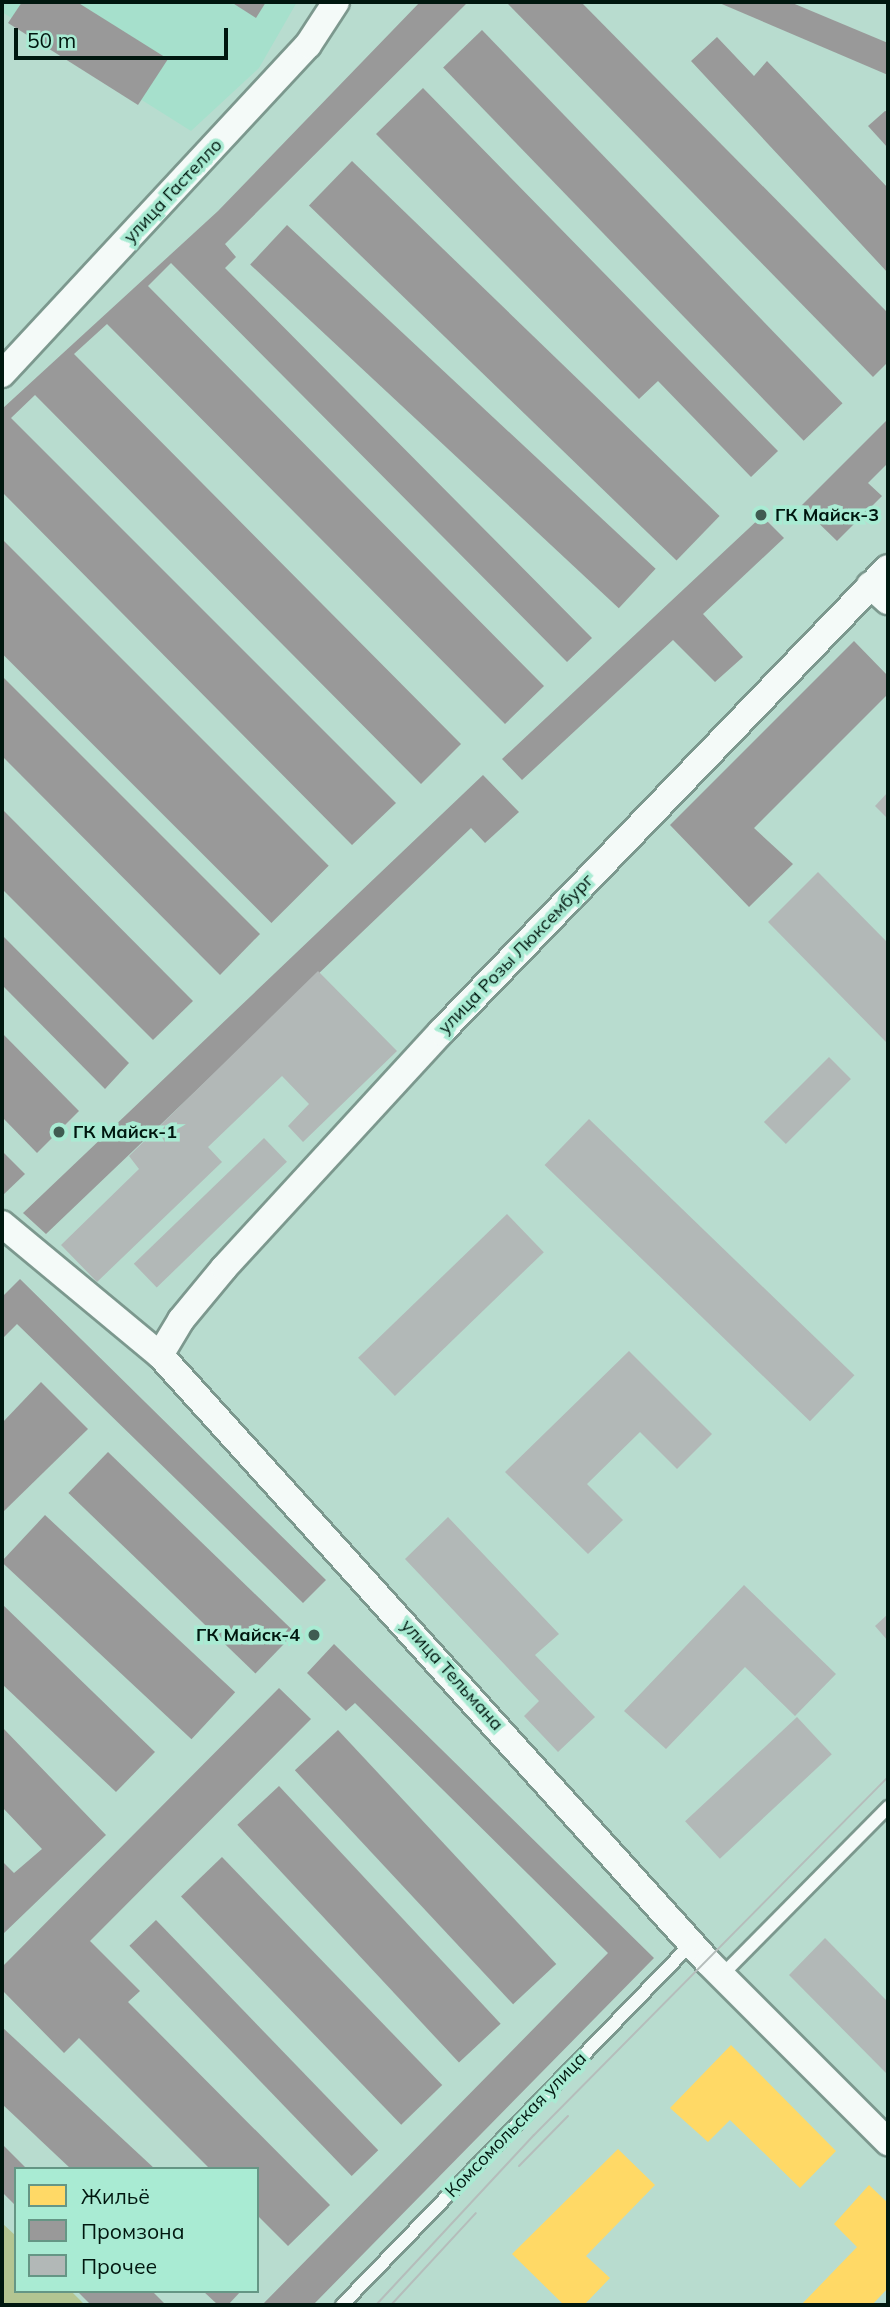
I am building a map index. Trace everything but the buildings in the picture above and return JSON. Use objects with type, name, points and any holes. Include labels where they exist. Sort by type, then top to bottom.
[{"type":"street","name":"улица Гастелло","points":[[2,374],[308,45],[336,2]]},
{"type":"street","name":"улица Розы Люксембург","points":[[160,1355],[181,1320],[233,1257],[882,584]]},
{"type":"street","name":"улица Тельмана","points":[[2,1224],[160,1355],[691,1944],[888,2142]]},
{"type":"lane","points":[[721,1976],[888,1807]]},
{"type":"lane","name":"Комсомольская улица","points":[[342,2305],[691,1944]]},
{"type":"shaded area","points":[[2,2],[297,2],[259,68],[191,131],[2,12]]},
{"type":"shaded area","points":[[2,2223],[14,2234],[14,2293],[73,2293],[85,2305],[2,2305]]},
{"type":"tram line","points":[[376,2305],[534,2135],[888,1777]]},
{"type":"tram line","points":[[519,2166],[568,2116]]},
{"type":"tram line","points":[[391,2305],[476,2213]]},
{"type":"place","name":"ГК Майск-3","points":[[761,515]]},
{"type":"place","name":"ГК Майск-1","points":[[59,1132]]},
{"type":"place","name":"ГК Майск-4","points":[[314,1635]]}]
